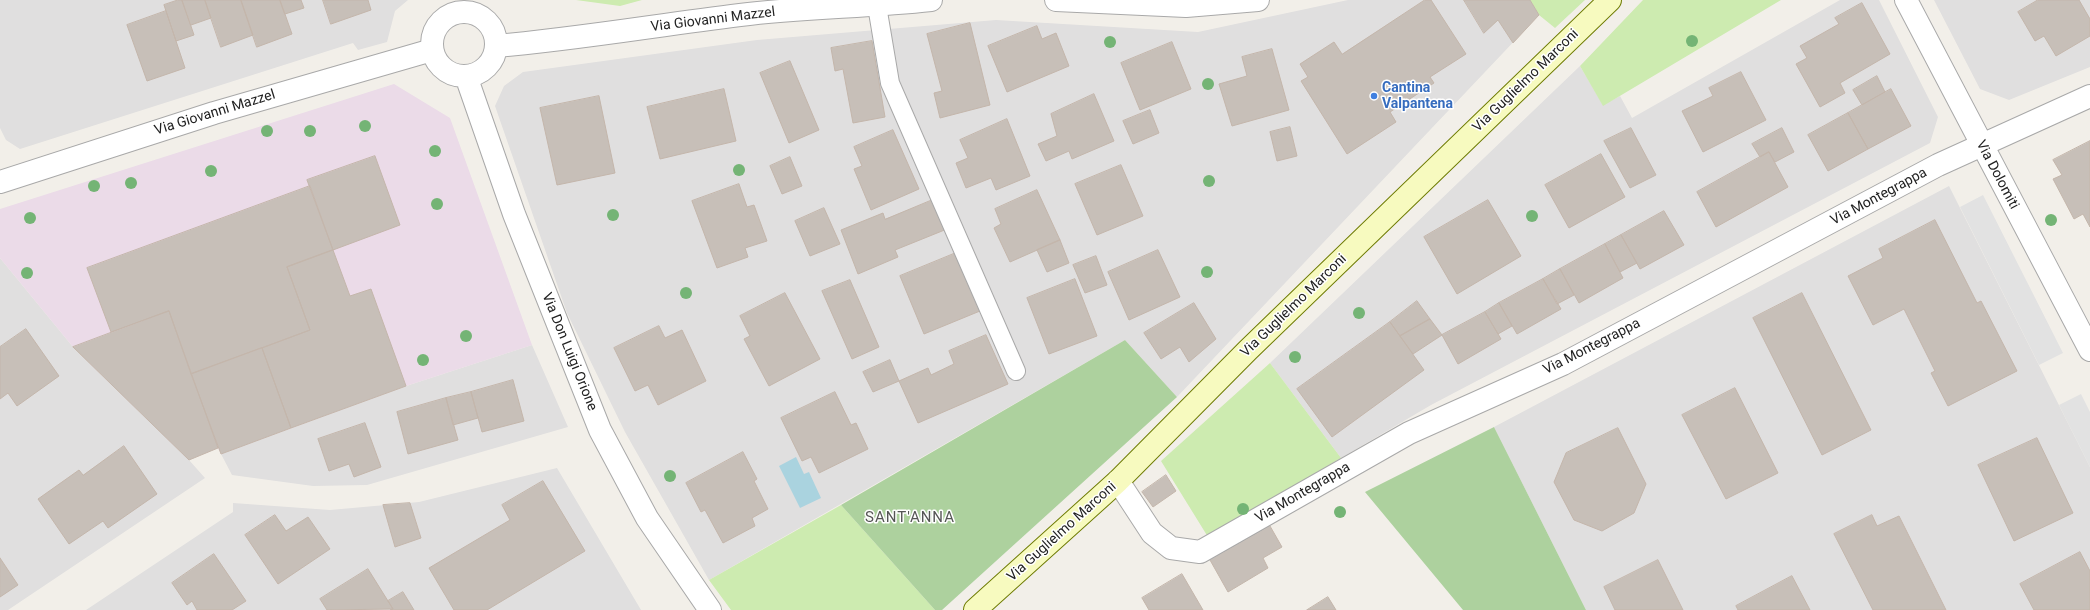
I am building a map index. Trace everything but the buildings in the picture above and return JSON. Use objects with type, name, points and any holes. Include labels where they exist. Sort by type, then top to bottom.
[{"type":"street","name":"Via Giovanni Mazzel","points":[[496,46],[558,40],[741,15],[876,6],[931,0]]},
{"type":"street","points":[[1056,0],[1186,6],[1258,0]]},
{"type":"street","name":"Via Guglielmo Marconi","points":[[975,610],[1118,481],[1248,350],[1610,0]]},
{"type":"street","name":"Via Dolomiti","points":[[1906,0],[2090,350]]},
{"type":"street","points":[[462,6],[483,18],[490,26],[495,35],[496,46],[494,55],[483,70],[466,76],[448,73],[440,67],[432,50],[432,39],[436,29],[447,17],[462,6]]},
{"type":"street","name":"Via Giovanni Mazzel","points":[[0,182],[214,113],[432,50]]},
{"type":"street","name":"Via Don Luigi Orione","points":[[466,76],[514,214],[600,430],[647,518],[710,610]]},
{"type":"street","name":"Via Montegrappa","points":[[1118,481],[1152,533],[1170,548],[1200,552],[1409,433],[1563,364],[1938,165],[2090,96]]},
{"type":"lane","points":[[876,6],[890,83],[1016,370]]},
{"type":"shaded area","points":[[0,0],[408,0],[395,11],[387,42],[358,50],[353,43],[20,149],[6,140],[0,128]]},
{"type":"shaded area","points":[[1348,0],[1530,0],[1539,15],[1177,397],[1125,340],[709,580],[625,432],[567,313],[495,106],[504,86],[523,72],[757,40],[996,20],[1198,32]]},
{"type":"shaded area","points":[[1840,0],[1879,0],[1938,117],[1930,143],[1431,405],[1341,458],[1270,363],[1580,66],[1603,105],[1620,96],[1632,118]]},
{"type":"shaded area","points":[[1934,0],[2090,0],[2090,67],[2009,100],[1980,89]]},
{"type":"shaded area","points":[[394,84],[450,118],[532,345],[406,386],[221,454],[218,448],[189,460],[73,347],[0,258],[0,209]]},
{"type":"shaded area","points":[[1949,186],[2090,467],[2090,610],[1586,610],[1494,427]]},
{"type":"shaded area","points":[[1983,195],[2063,353],[2039,365],[1960,207]]},
{"type":"shaded area","points":[[0,258],[73,347],[189,460],[205,478],[8,610],[0,610]]},
{"type":"shaded area","points":[[532,345],[568,427],[367,485],[313,486],[232,475],[221,454],[406,386]]},
{"type":"shaded area","points":[[2081,394],[2090,412],[2090,467],[2059,405]]},
{"type":"shaded area","points":[[557,468],[641,610],[86,610],[233,512],[233,503],[330,510],[419,502]]},
{"type":"green space","points":[[576,0],[642,0],[620,6]]},
{"type":"green space","points":[[1530,0],[1585,0],[1555,28],[1539,15]]},
{"type":"green space","points":[[1643,0],[1781,0],[1603,106],[1580,66]]},
{"type":"green space","points":[[1125,340],[1177,397],[942,610],[935,610],[841,505]]},
{"type":"green space","points":[[1270,363],[1341,458],[1208,537],[1161,461]]},
{"type":"green space","points":[[1494,427],[1586,610],[1463,610],[1365,492]]},
{"type":"green space","points":[[841,505],[935,610],[731,610],[709,580]]},
{"type":"water","points":[[796,457],[804,474],[809,472],[821,498],[800,508],[779,466]]},
{"type":"place","name":"Cantina Valpantena","points":[[1374,96]]},
{"type":"district","name":"SANT'ANNA","points":[[910,518]]}]
